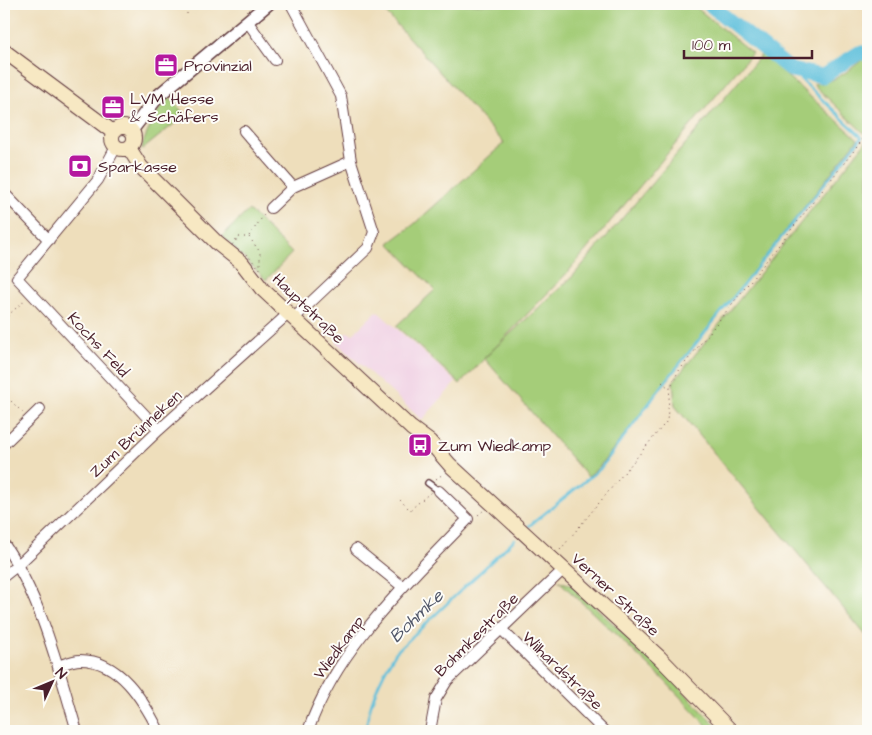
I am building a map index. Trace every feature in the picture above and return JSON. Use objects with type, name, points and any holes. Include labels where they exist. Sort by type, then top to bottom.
[{"type":"main road","points":[[4,51],[114,132]]},
{"type":"main road","points":[[122,127],[131,131],[134,140],[122,148],[112,140],[114,132],[122,127]]},
{"type":"main road","name":"Hauptstraße","points":[[122,148],[216,243],[242,263],[262,289],[290,316],[411,428],[430,442],[439,454],[474,486]]},
{"type":"main road","name":"Verner Straße","points":[[474,486],[660,658],[731,731]]},
{"type":"street","name":"Zum Brünneken","points":[[4,576],[18,565],[160,430],[368,248],[374,232],[351,161],[341,96],[291,4]]},
{"type":"street","points":[[131,131],[160,95],[264,5]]},
{"type":"street","points":[[247,21],[276,60]]},
{"type":"street","points":[[244,131],[293,187]]},
{"type":"street","points":[[4,193],[49,240],[122,148]]},
{"type":"street","points":[[271,208],[293,187],[351,161]]},
{"type":"street","name":"Kochs Feld","points":[[49,240],[17,278],[160,430]]},
{"type":"street","points":[[4,444],[40,409]]},
{"type":"street","points":[[433,487],[468,519]]},
{"type":"street","name":"Wiedkamp","points":[[308,731],[319,701],[356,643],[403,587],[468,519]]},
{"type":"street","points":[[4,544],[18,565],[33,594],[58,666],[77,731]]},
{"type":"street","points":[[356,548],[403,587]]},
{"type":"street","name":"Bohmkestraße","points":[[430,731],[436,699],[447,681],[564,569]]},
{"type":"street","name":"Wilhardstraße","points":[[501,629],[604,731]]},
{"type":"street","points":[[58,666],[79,660],[103,664],[127,682],[146,705],[159,731]]},
{"type":"path","points":[[187,4],[187,14]]},
{"type":"path","points":[[553,558],[667,421],[670,388],[678,372],[864,138]]},
{"type":"path","points":[[249,237],[258,220],[271,208]]},
{"type":"path","points":[[231,246],[239,237],[249,237]]},
{"type":"path","points":[[249,237],[260,252],[260,269]]},
{"type":"path","points":[[4,319],[32,294]]},
{"type":"path","points":[[662,382],[670,388]]},
{"type":"path","points":[[4,394],[29,419]]},
{"type":"path","points":[[400,500],[410,510],[446,471]]},
{"type":"path","points":[[468,519],[480,514],[486,508]]},
{"type":"shaded area","points":[[377,311],[456,382],[422,420],[336,342],[347,332],[353,334]]},
{"type":"green space","points":[[378,4],[692,4],[752,53],[568,272],[460,384],[396,326],[435,290],[389,243],[413,225],[504,143]]},
{"type":"green space","points":[[762,54],[858,139],[599,467],[588,477],[484,358],[573,276]]},
{"type":"green space","points":[[864,58],[868,59],[868,137],[813,84],[834,79],[847,72]]},
{"type":"green space","points":[[168,95],[185,115],[142,150],[148,132]]},
{"type":"green space","points":[[868,139],[868,638],[675,406],[673,382]]},
{"type":"green space","points":[[249,210],[292,253],[266,280],[222,236]]},
{"type":"green space","points":[[559,581],[572,585],[670,677],[721,731],[712,731],[665,681]]},
{"type":"waterway","points":[[709,4],[791,70],[823,76],[859,53],[868,53]]},
{"type":"waterway","points":[[529,526],[600,469],[662,386],[862,137],[791,70]]},
{"type":"waterway","name":"Bohmke","points":[[366,731],[369,710],[376,690],[396,652],[515,539]]},
{"type":"place","name":"Provinzial","points":[[166,65]]},
{"type":"place","name":"LVM Hesse & Schäfers","points":[[113,107]]},
{"type":"place","name":"Sparkasse","points":[[80,166]]},
{"type":"place","name":"Zum Wiedkamp","points":[[420,445]]}]
